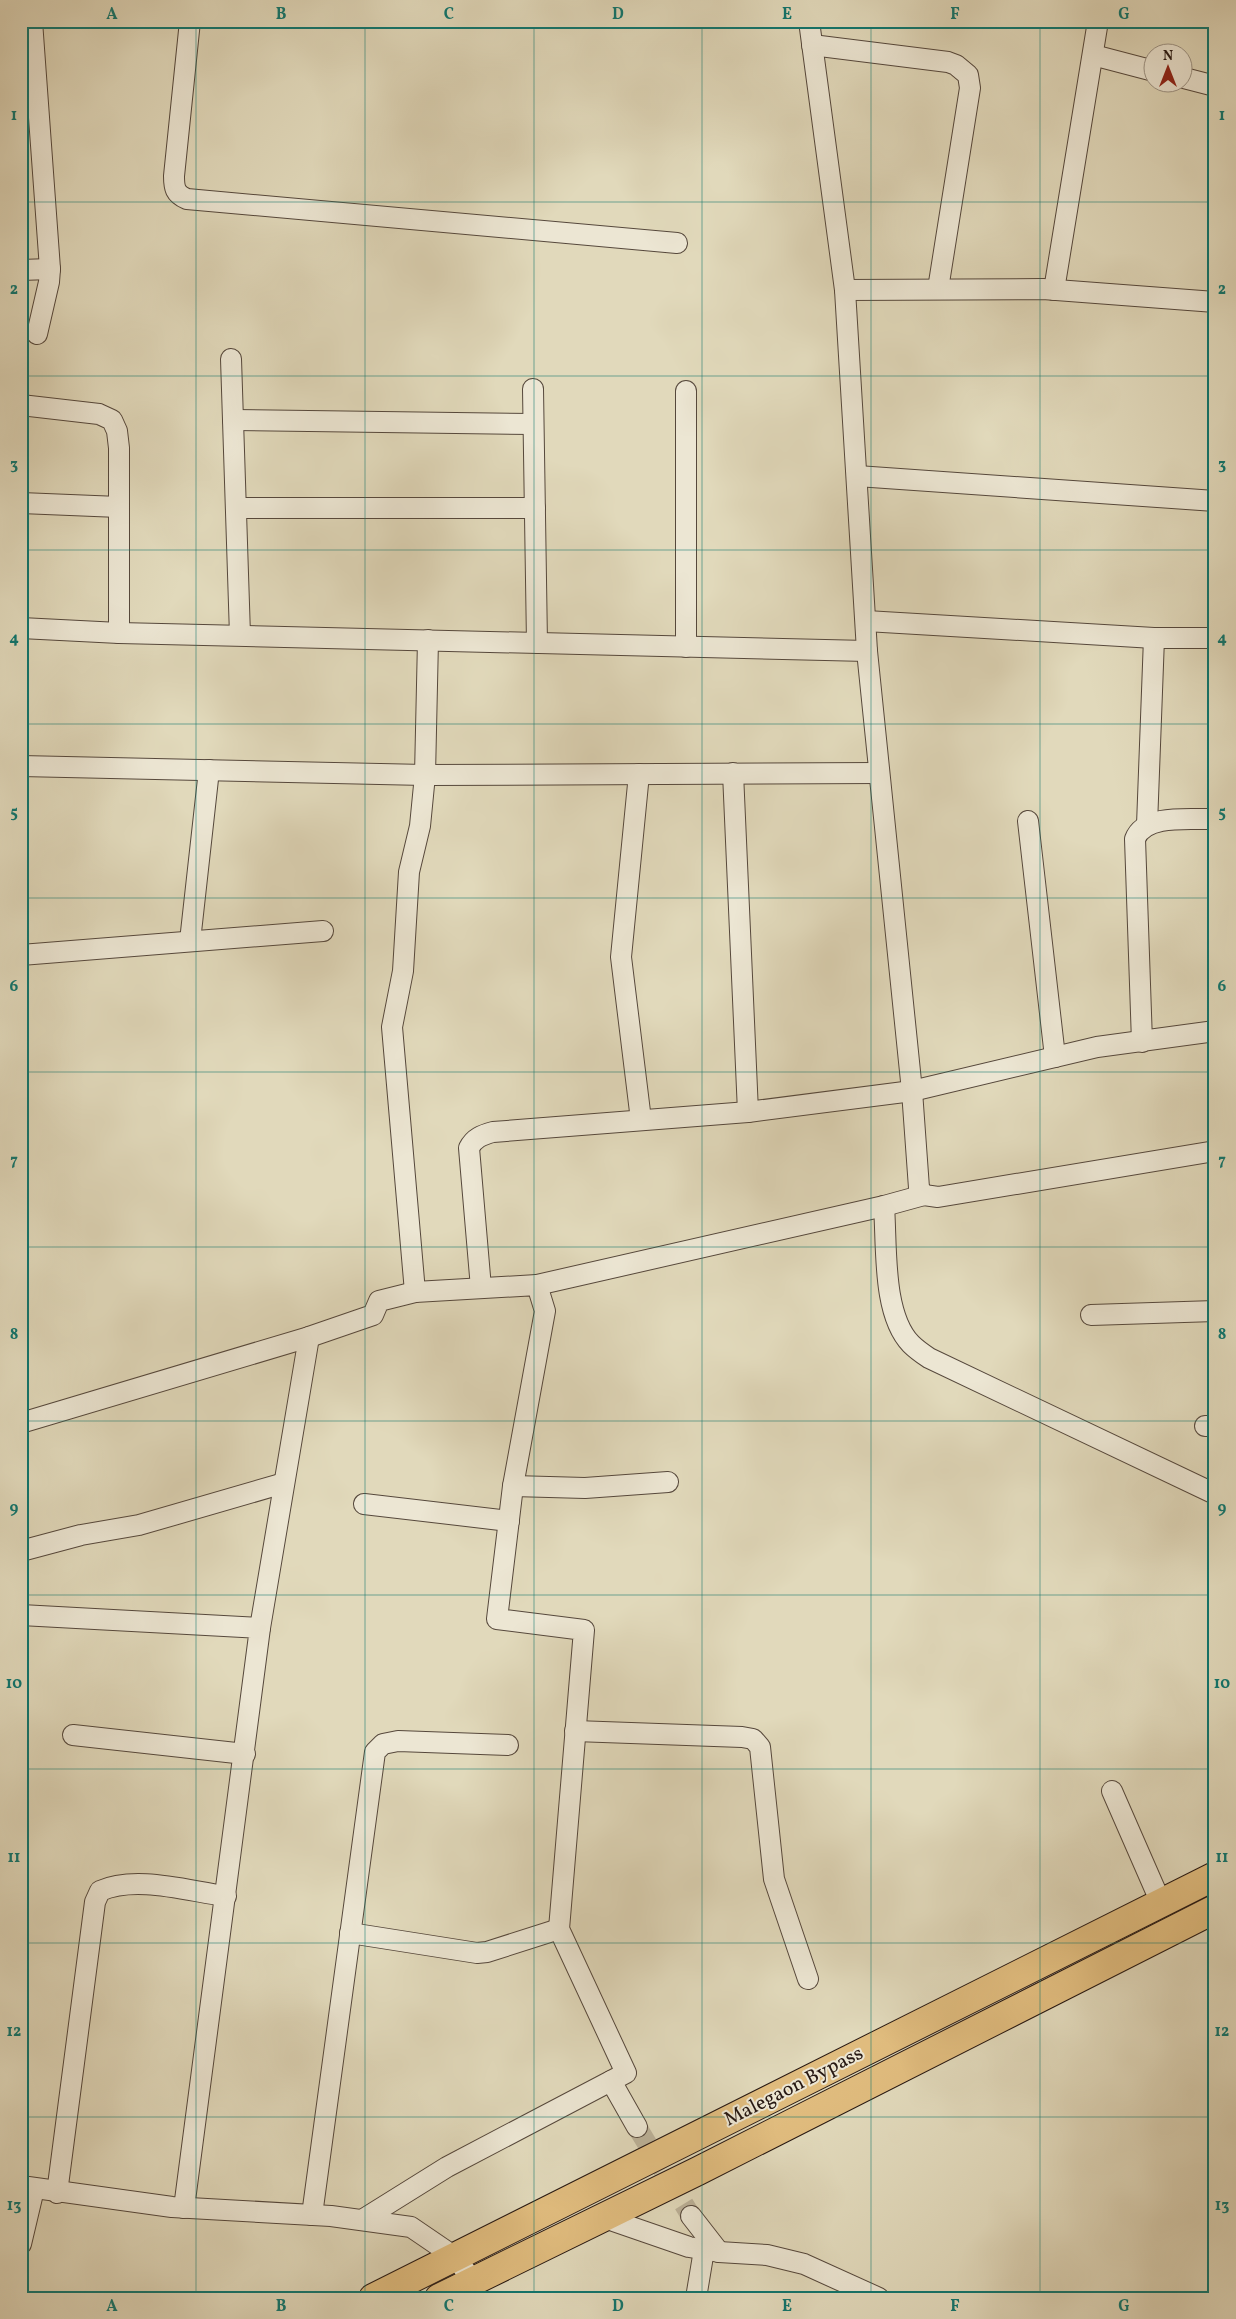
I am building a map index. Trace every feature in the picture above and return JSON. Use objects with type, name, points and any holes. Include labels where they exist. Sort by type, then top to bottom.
[{"type":"highway","name":"Malegaon Bypass","points":[[373,2298],[1215,1876]]},
{"type":"highway","name":"Malegaon Bypass","points":[[440,2298],[698,2171],[1215,1909]]},
{"type":"street","points":[[32,21],[50,270],[37,334]]},
{"type":"street","points":[[190,21],[174,176],[176,191],[180,196],[187,199],[677,243]]},
{"type":"street","points":[[809,21],[845,290],[867,651],[912,1091],[919,1188],[924,1195]]},
{"type":"street","points":[[1054,290],[1098,21]]},
{"type":"street","points":[[812,45],[948,62],[956,65],[968,75],[970,88],[938,289]]},
{"type":"street","points":[[1093,55],[1144,68]]},
{"type":"street","points":[[1194,81],[1215,86]]},
{"type":"street","points":[[21,270],[50,270]]},
{"type":"street","points":[[845,290],[1054,290],[1215,302]]},
{"type":"street","points":[[231,359],[240,635]]},
{"type":"street","points":[[533,389],[538,643]]},
{"type":"street","points":[[686,391],[686,646]]},
{"type":"street","points":[[21,405],[99,414],[112,420],[117,431],[119,448],[118,633]]},
{"type":"street","points":[[233,420],[534,424]]},
{"type":"street","points":[[857,476],[1215,501]]},
{"type":"street","points":[[21,503],[119,507]]},
{"type":"street","points":[[236,508],[535,508]]},
{"type":"street","points":[[866,622],[1154,638],[1215,638]]},
{"type":"street","points":[[21,628],[118,633],[867,651]]},
{"type":"street","points":[[1147,825],[1154,638]]},
{"type":"street","points":[[415,1292],[392,1027],[403,971],[408,872],[420,826],[425,775],[428,640]]},
{"type":"street","points":[[21,766],[425,775],[879,772]]},
{"type":"street","points":[[190,941],[209,770]]},
{"type":"street","points":[[733,773],[748,1112]]},
{"type":"street","points":[[638,774],[621,957],[641,1120]]},
{"type":"street","points":[[1142,1042],[1135,839],[1138,830],[1147,825],[1160,822],[1215,819]]},
{"type":"street","points":[[1028,821],[1055,1057]]},
{"type":"street","points":[[21,955],[323,930]]},
{"type":"street","points":[[481,1288],[470,1148],[472,1142],[492,1132],[748,1112],[912,1091],[1118,1044],[1215,1031]]},
{"type":"street","points":[[21,1423],[309,1337],[373,1315],[379,1301],[415,1292],[537,1285],[884,1206],[924,1195],[938,1197],[1215,1152]]},
{"type":"street","points":[[884,1206],[890,1295],[895,1319],[910,1344],[929,1358],[1215,1494]]},
{"type":"street","points":[[362,2220],[447,2167],[626,2073],[559,1929],[584,1630],[497,1619],[513,1486],[545,1311],[537,1285]]},
{"type":"street","points":[[1091,1315],[1215,1312]]},
{"type":"street","points":[[184,2208],[260,1628],[309,1337]]},
{"type":"street","points":[[513,1486],[598,1487],[668,1482]]},
{"type":"street","points":[[21,1551],[81,1535],[139,1525],[284,1483]]},
{"type":"street","points":[[364,1504],[509,1521]]},
{"type":"street","points":[[21,1615],[260,1628]]},
{"type":"street","points":[[575,1731],[742,1737],[753,1739],[760,1747],[774,1879],[808,1979]]},
{"type":"street","points":[[73,1734],[245,1754]]},
{"type":"street","points":[[312,2215],[375,1752],[383,1744],[398,1741],[508,1745]]},
{"type":"street","points":[[1112,1791],[1161,1903]]},
{"type":"street","points":[[57,2193],[95,1902],[100,1891],[115,1884],[136,1883],[226,1896]]},
{"type":"street","points":[[350,1933],[477,1953],[487,1952],[559,1929]]},
{"type":"street","points":[[611,2081],[636,2127]]},
{"type":"street","points":[[21,2244],[28,2188],[184,2208],[312,2215],[411,2227],[455,2257],[474,2281]]},
{"type":"street","points":[[692,2216],[712,2251],[696,2298]]},
{"type":"street","points":[[602,2217],[712,2251],[767,2255],[804,2264],[879,2298]]},
{"type":"tunnel","points":[[637,2127],[691,2216]]}]
